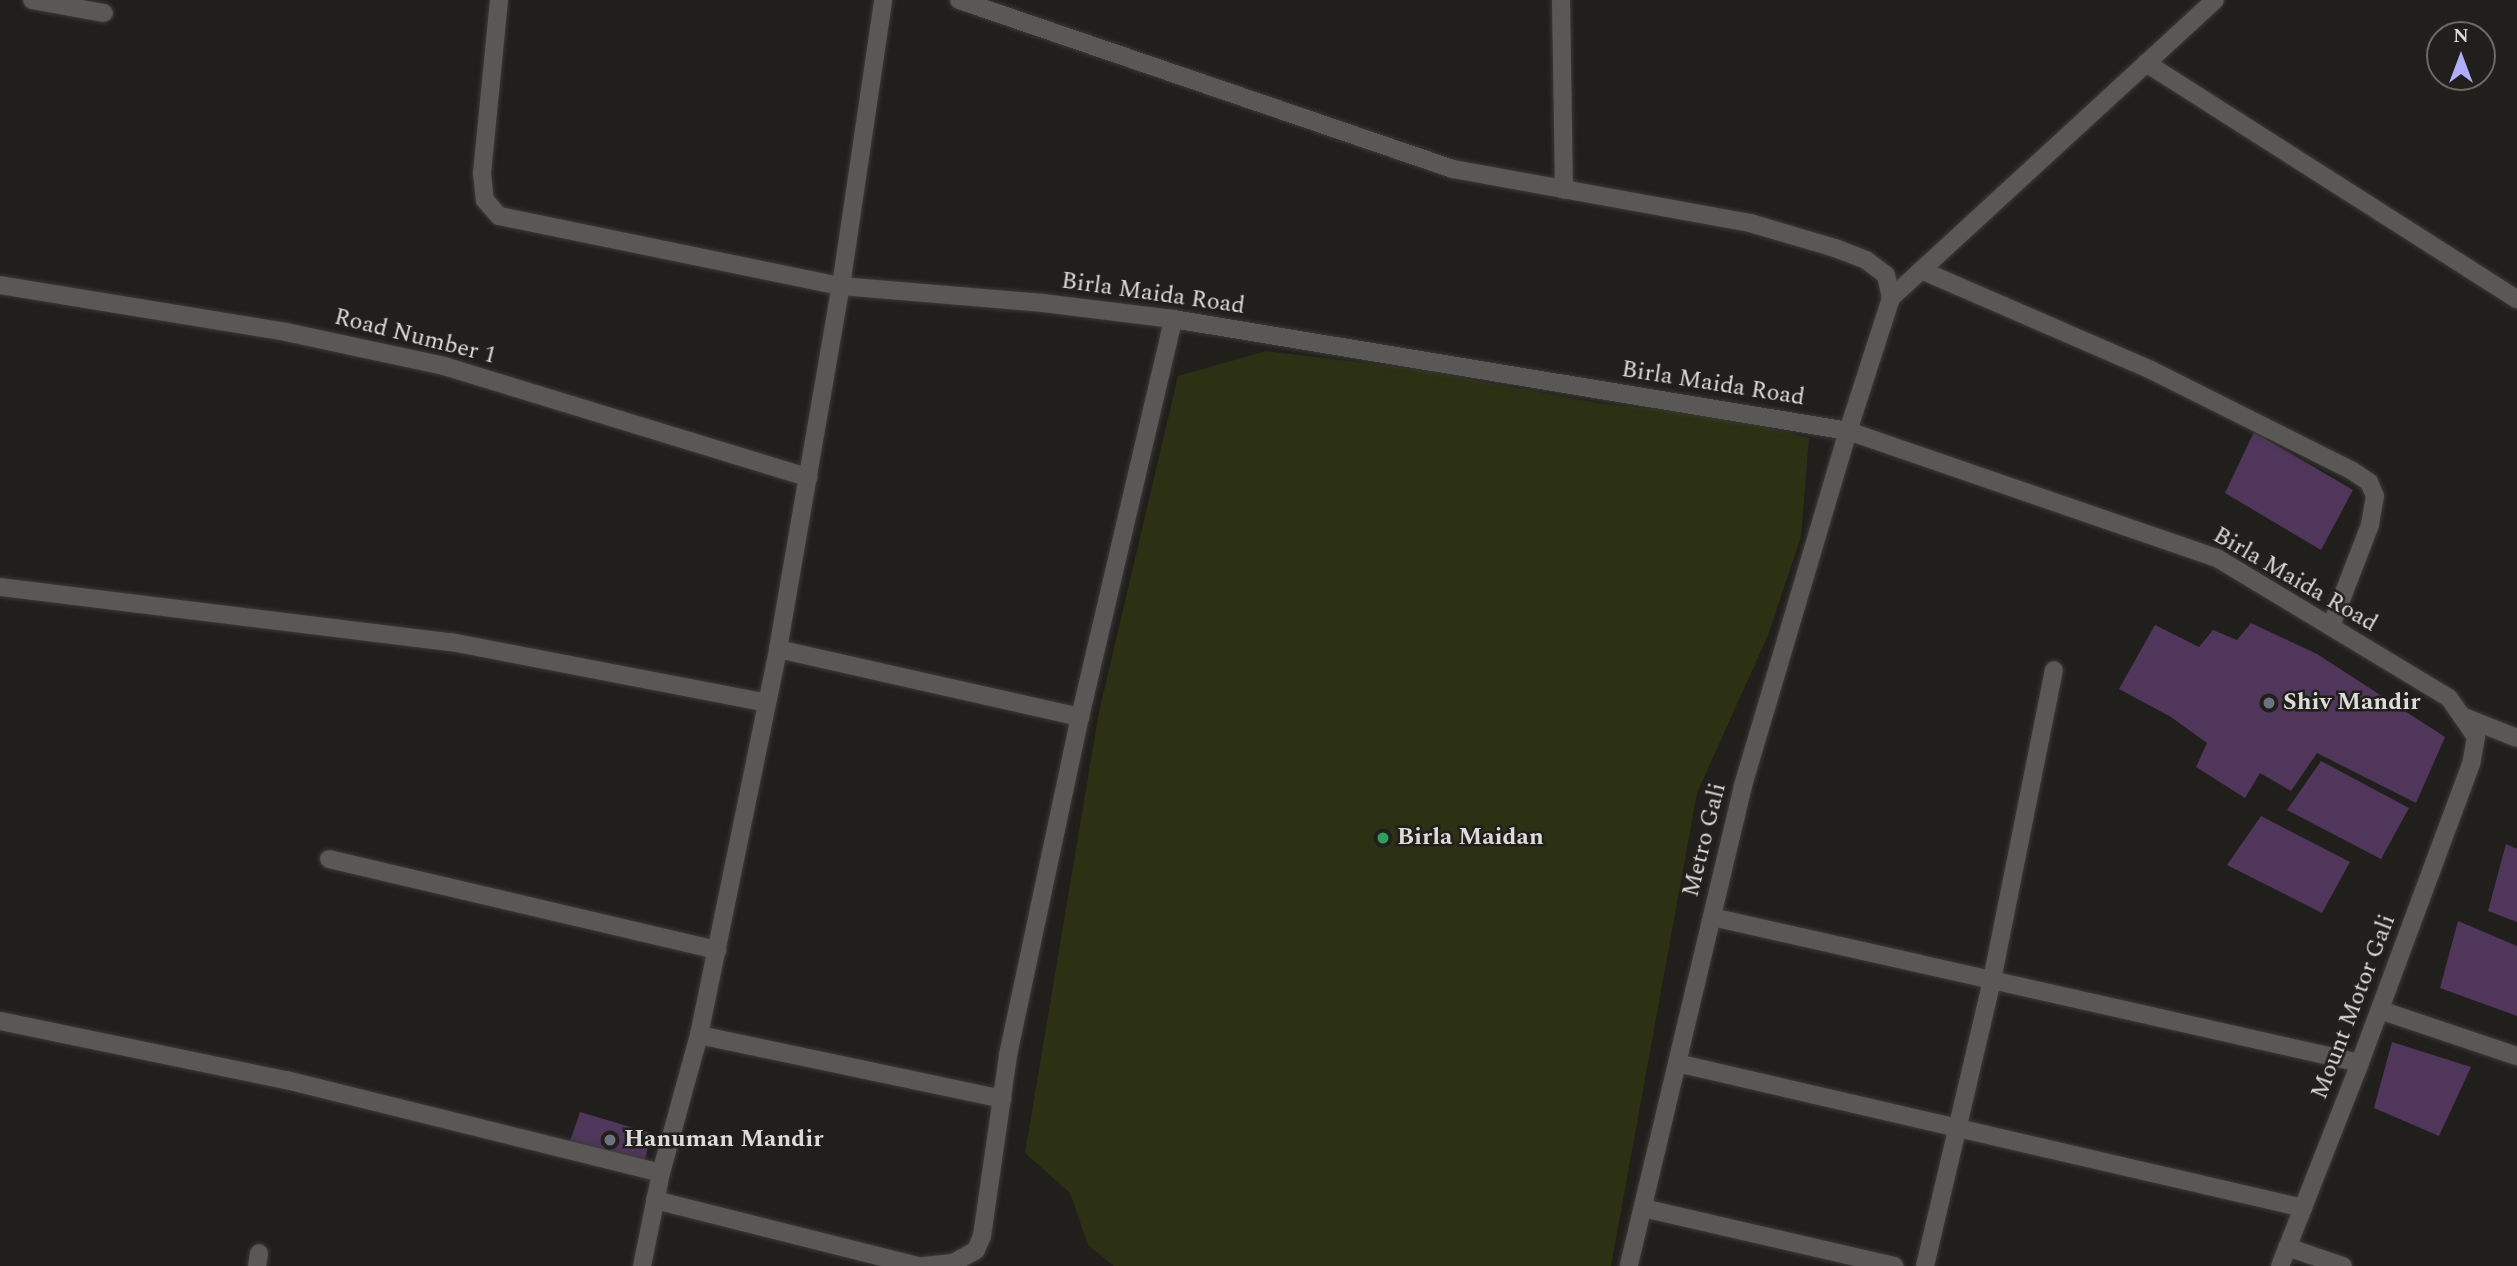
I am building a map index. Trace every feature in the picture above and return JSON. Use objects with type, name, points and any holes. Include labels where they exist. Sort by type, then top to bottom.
[{"type":"street","points":[[32,0],[103,13]]},
{"type":"street","name":"Birla Maida Road","points":[[499,0],[482,173],[485,200],[499,216],[841,286],[1043,303],[1173,320],[1847,431],[2217,558],[2449,698],[2476,737],[2471,764]]},
{"type":"street","points":[[642,1266],[661,1173],[699,1035],[778,649],[841,286],[883,0]]},
{"type":"street","points":[[959,0],[1452,169],[1750,223],[1835,247],[1866,260],[1886,275],[1891,298]]},
{"type":"street","points":[[1561,0],[1564,190]]},
{"type":"street","points":[[1891,298],[2215,0]]},
{"type":"street","points":[[2146,63],[2517,299]]},
{"type":"street","points":[[1921,270],[2151,370],[2351,470],[2369,482],[2375,496],[2370,524],[2331,626]]},
{"type":"street","name":"Road Number 1","points":[[0,285],[286,332],[444,366],[808,477]]},
{"type":"street","name":"Metro Gali","points":[[1629,1266],[1743,786],[1847,431],[1891,298]]},
{"type":"street","points":[[923,1266],[953,1263],[976,1251],[979,1244],[1008,1055],[1080,718],[1173,320]]},
{"type":"street","points":[[0,587],[452,642],[767,704]]},
{"type":"street","points":[[778,649],[1080,718]]},
{"type":"street","points":[[1925,1266],[1992,981],[2054,670]]},
{"type":"street","points":[[2464,718],[2517,738]]},
{"type":"street","name":"Mount Motor Gali","points":[[2280,1266],[2360,1063],[2471,764]]},
{"type":"street","points":[[329,859],[717,950]]},
{"type":"street","points":[[1712,917],[2360,1063]]},
{"type":"street","points":[[2379,1010],[2517,1056]]},
{"type":"street","points":[[0,1021],[286,1080],[661,1173]]},
{"type":"street","points":[[699,1035],[1002,1099]]},
{"type":"street","points":[[1677,1063],[2302,1208]]},
{"type":"street","points":[[656,1200],[917,1266]]},
{"type":"street","points":[[1643,1208],[1894,1266]]},
{"type":"street","points":[[2287,1247],[2343,1266]]},
{"type":"green space","name":"Birla Maidan","points":[[1266,351],[1414,369],[1603,404],[1716,415],[1809,438],[1801,537],[1768,635],[1697,793],[1611,1266],[1114,1266],[1088,1245],[1070,1193],[1025,1153],[1099,712],[1178,376]]},
{"type":"building","points":[[2254,432],[2353,490],[2321,550],[2225,493]]},
{"type":"building","name":"Shiv Mandir","points":[[2251,623],[2317,654],[2445,737],[2416,803],[2317,753],[2291,791],[2260,773],[2245,798],[2196,767],[2207,743],[2171,717],[2119,689],[2155,625],[2199,647],[2213,630],[2237,640]]},
{"type":"building","points":[[2321,761],[2409,808],[2381,859],[2287,810]]},
{"type":"building","points":[[2261,816],[2350,862],[2322,913],[2227,865]]},
{"type":"building","points":[[2506,844],[2517,849],[2517,922],[2488,911]]},
{"type":"building","points":[[2458,921],[2517,946],[2517,1016],[2440,988]]},
{"type":"building","points":[[2392,1042],[2471,1067],[2439,1136],[2374,1108]]},
{"type":"building","name":"Hanuman Mandir","points":[[580,1112],[651,1133],[643,1169],[568,1147]]},
{"type":"place","name":"Shiv Mandir","points":[[2269,703]]},
{"type":"place","name":"Birla Maidan","points":[[1383,838]]},
{"type":"place","name":"Hanuman Mandir","points":[[610,1140]]}]
